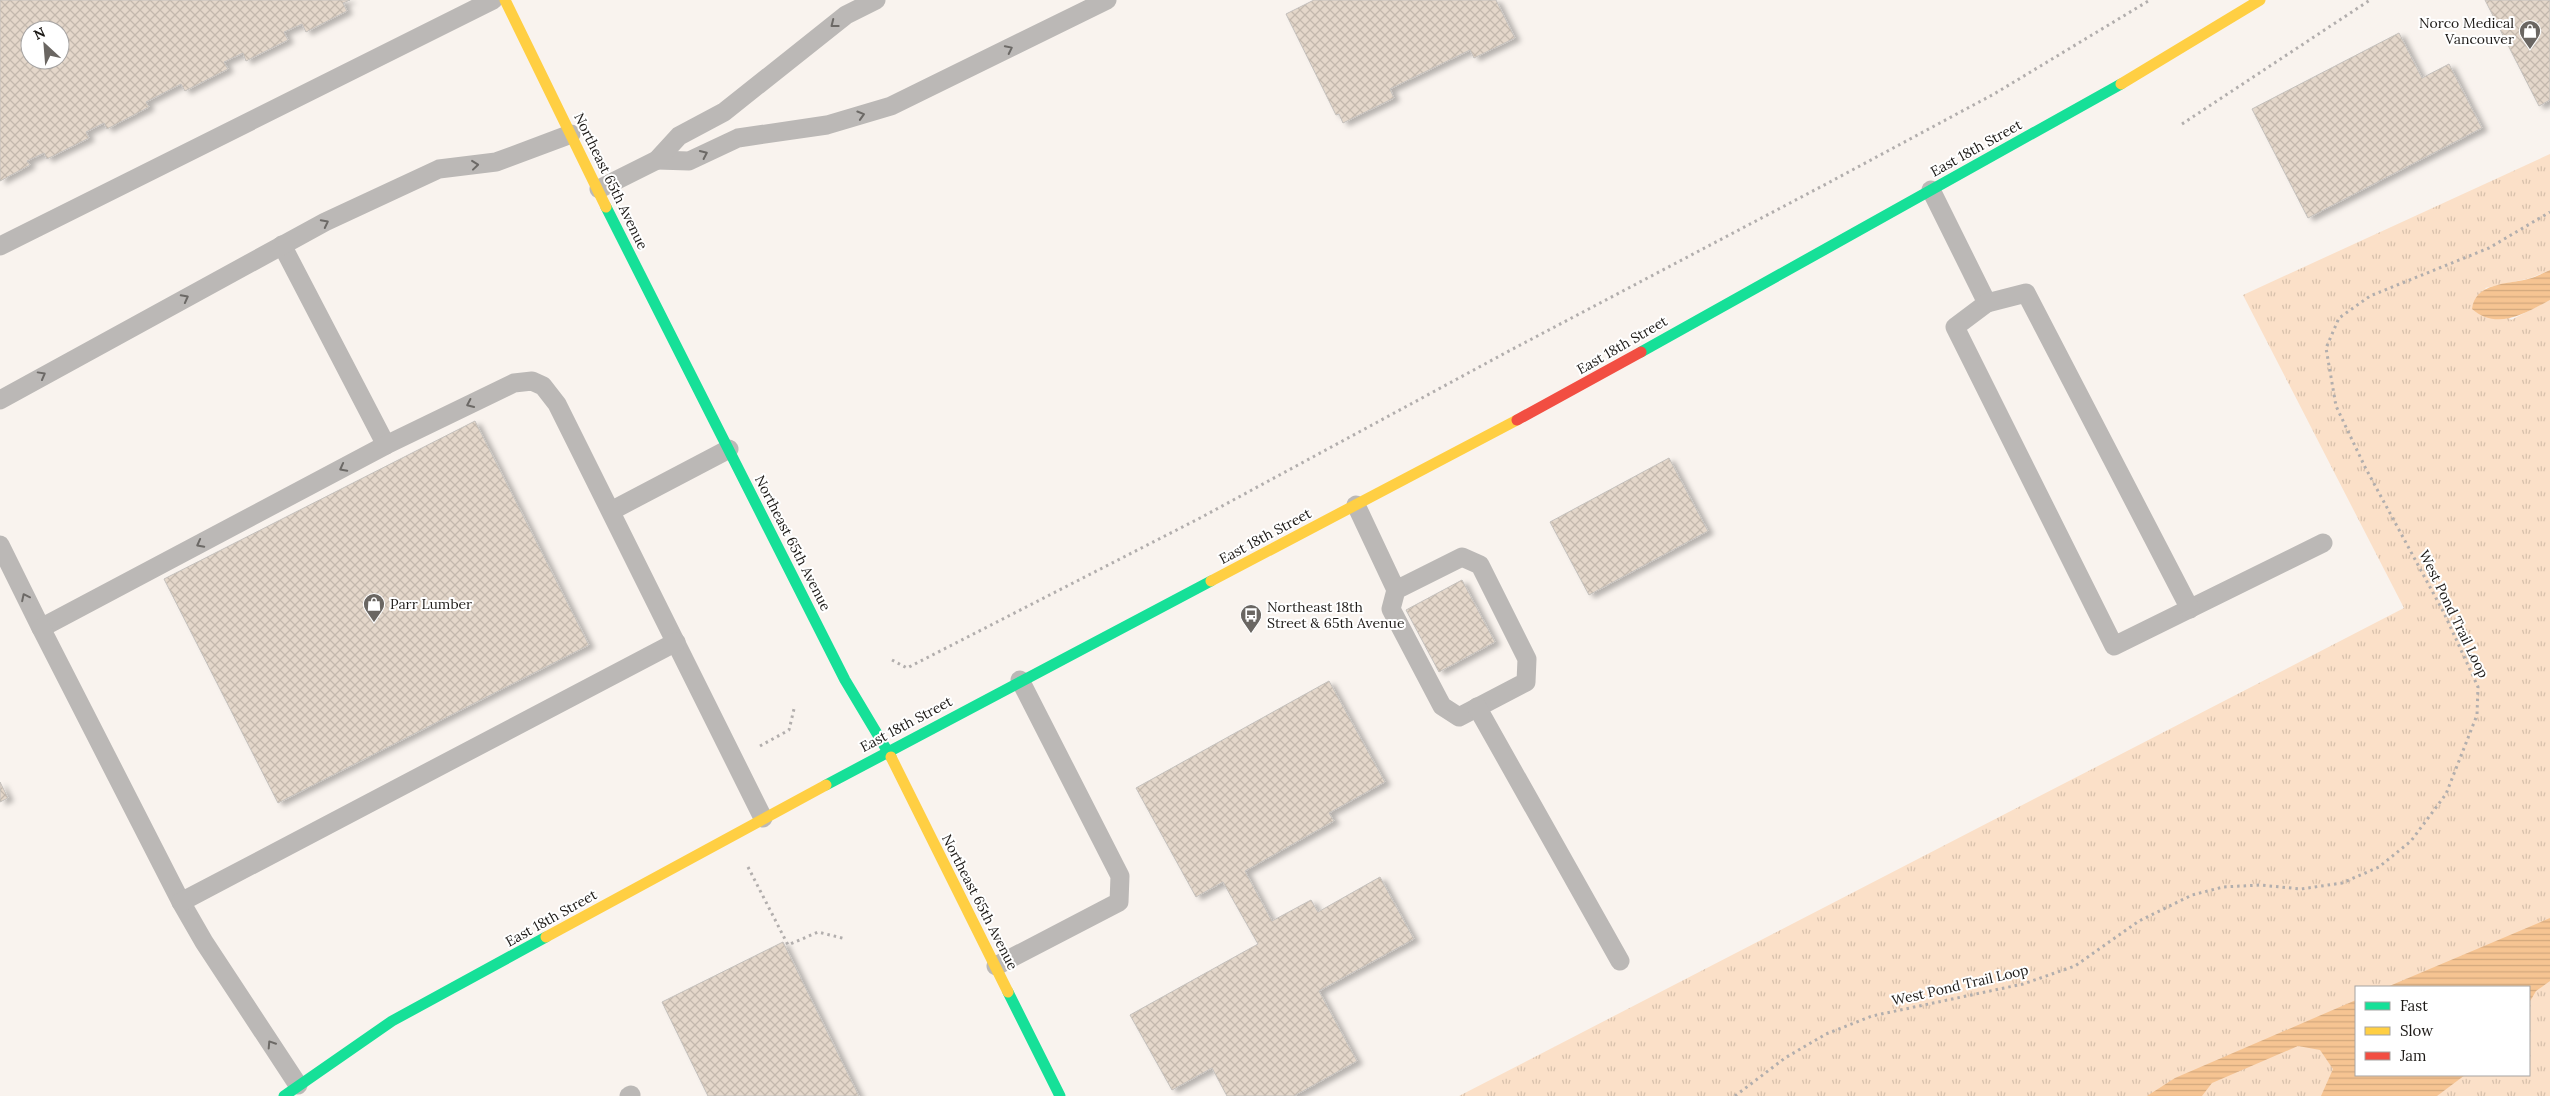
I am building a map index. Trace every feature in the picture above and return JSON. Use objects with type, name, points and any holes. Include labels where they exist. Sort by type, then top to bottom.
[{"type":"street","name":"Northeast 65th Avenue","points":[[505,0],[845,680],[888,751],[1060,1096]]},
{"type":"street","name":"East 18th Street","points":[[291,1090],[392,1021],[1020,680],[1564,395],[2111,90],[2260,0]]},
{"type":"lane","points":[[0,246],[493,0]]},
{"type":"lane","points":[[599,190],[657,160],[679,136],[724,112],[846,15],[876,0]]},
{"type":"lane","points":[[657,160],[688,161],[738,138],[828,125],[891,106],[1107,0]]},
{"type":"lane","points":[[0,400],[325,222],[439,169],[496,162],[571,134]]},
{"type":"lane","points":[[1931,190],[1987,303]]},
{"type":"lane","points":[[282,245],[386,445]]},
{"type":"lane","points":[[2190,609],[2026,293],[1987,303],[1956,327],[2114,646],[2190,609],[2323,543]]},
{"type":"lane","points":[[41,628],[386,445],[514,383],[532,381],[544,386],[557,404],[764,818]]},
{"type":"lane","points":[[611,512],[729,449]]},
{"type":"lane","points":[[1356,505],[1396,590],[1390,609],[1442,706],[1459,717],[1526,682],[1527,659],[1480,565],[1462,557],[1396,590]]},
{"type":"lane","points":[[0,545],[181,902],[291,1090]]},
{"type":"lane","points":[[181,902],[676,642]]},
{"type":"lane","points":[[996,966],[1119,902],[1120,876],[1020,680]]},
{"type":"lane","points":[[1477,707],[1620,961]]},
{"type":"path","points":[[892,660],[907,668],[1200,518],[1994,94],[2150,0]]},
{"type":"path","points":[[2182,124],[2370,0]]},
{"type":"path","name":"West Pond Trail Loop","points":[[1736,1096],[1785,1058],[1826,1034],[1872,1016],[2023,984],[2075,966],[2139,921],[2192,895],[2223,887],[2260,885],[2301,889],[2342,883],[2379,867],[2411,841],[2446,794],[2477,715],[2478,687],[2444,613],[2365,467],[2336,406],[2326,348],[2339,318],[2370,296],[2489,248],[2550,212]]},
{"type":"path","points":[[734,760],[789,730],[794,709]]},
{"type":"path","points":[[731,836],[788,945],[818,932],[846,938]]},
{"type":"green space","points":[[2550,154],[2550,270],[2531,278],[2485,288],[2511,320],[2550,300],[2550,1096],[1459,1096],[2404,608],[2243,295]]},
{"type":"shaded area","points":[[2550,270],[2550,300],[2531,310],[2511,318],[2491,319],[2472,309],[2474,300],[2486,289],[2531,278]]},
{"type":"shaded area","points":[[2550,918],[2550,981],[2536,991],[2530,1001],[2530,986],[2389,986]]},
{"type":"shaded area","points":[[2355,1000],[2355,1076],[2464,1076],[2437,1096],[2321,1096],[2333,1069],[2320,1050],[2298,1046],[2212,1083],[2202,1096],[2147,1096],[2175,1078]]},
{"type":"building","points":[[0,0],[350,0],[343,3],[347,11],[306,32],[302,24],[284,32],[288,40],[246,61],[243,53],[224,62],[228,69],[185,91],[181,84],[146,102],[149,107],[107,129],[104,123],[86,132],[89,138],[47,159],[44,153],[27,161],[30,165],[0,181]]},
{"type":"building","points":[[1314,0],[1496,0],[1515,38],[1474,58],[1470,50],[1390,89],[1394,98],[1343,123],[1339,114],[1336,115],[1286,14]]},
{"type":"building","name":"Norco Medical Vancouver","points":[[2485,0],[2550,0],[2550,100],[2539,106]]},
{"type":"building","points":[[2399,33],[2422,78],[2449,64],[2482,128],[2308,218],[2252,109]]},
{"type":"building","points":[[475,421],[589,645],[278,803],[164,579]]},
{"type":"building","points":[[1669,458],[1708,531],[1589,595],[1550,522]]},
{"type":"building","points":[[1462,580],[1495,642],[1439,672],[1406,610]]},
{"type":"building","points":[[1329,681],[1385,782],[1329,813],[1334,821],[1245,871],[1272,921],[1311,900],[1318,912],[1380,877],[1414,939],[1319,991],[1357,1061],[1294,1096],[1227,1096],[1212,1068],[1172,1090],[1130,1015],[1258,944],[1223,882],[1196,897],[1136,788]]},
{"type":"building","points":[[0,782],[8,798],[0,802]]},
{"type":"building","points":[[783,942],[859,1096],[708,1096],[662,1002]]},
{"type":"traffic: fast","points":[[1641,352],[2121,84]]},
{"type":"traffic: fast","points":[[606,207],[845,680],[891,757]]},
{"type":"traffic: fast","points":[[826,785],[1211,581]]},
{"type":"traffic: fast","points":[[284,1096],[392,1021],[546,937]]},
{"type":"traffic: fast","points":[[1008,992],[1060,1096]]},
{"type":"traffic: slow","points":[[505,0],[606,207]]},
{"type":"traffic: slow","points":[[2121,84],[2260,0]]},
{"type":"traffic: slow","points":[[1211,581],[1517,420]]},
{"type":"traffic: slow","points":[[891,757],[1008,992]]},
{"type":"traffic: slow","points":[[546,937],[826,785]]},
{"type":"traffic: jam","points":[[1517,420],[1641,352]]},
{"type":"place","name":"Norco Medical Vancouver","points":[[2530,50]]},
{"type":"place","name":"Parr Lumber","points":[[374,623]]},
{"type":"place","name":"Northeast 18th Street & 65th Avenue","points":[[1251,634]]}]
